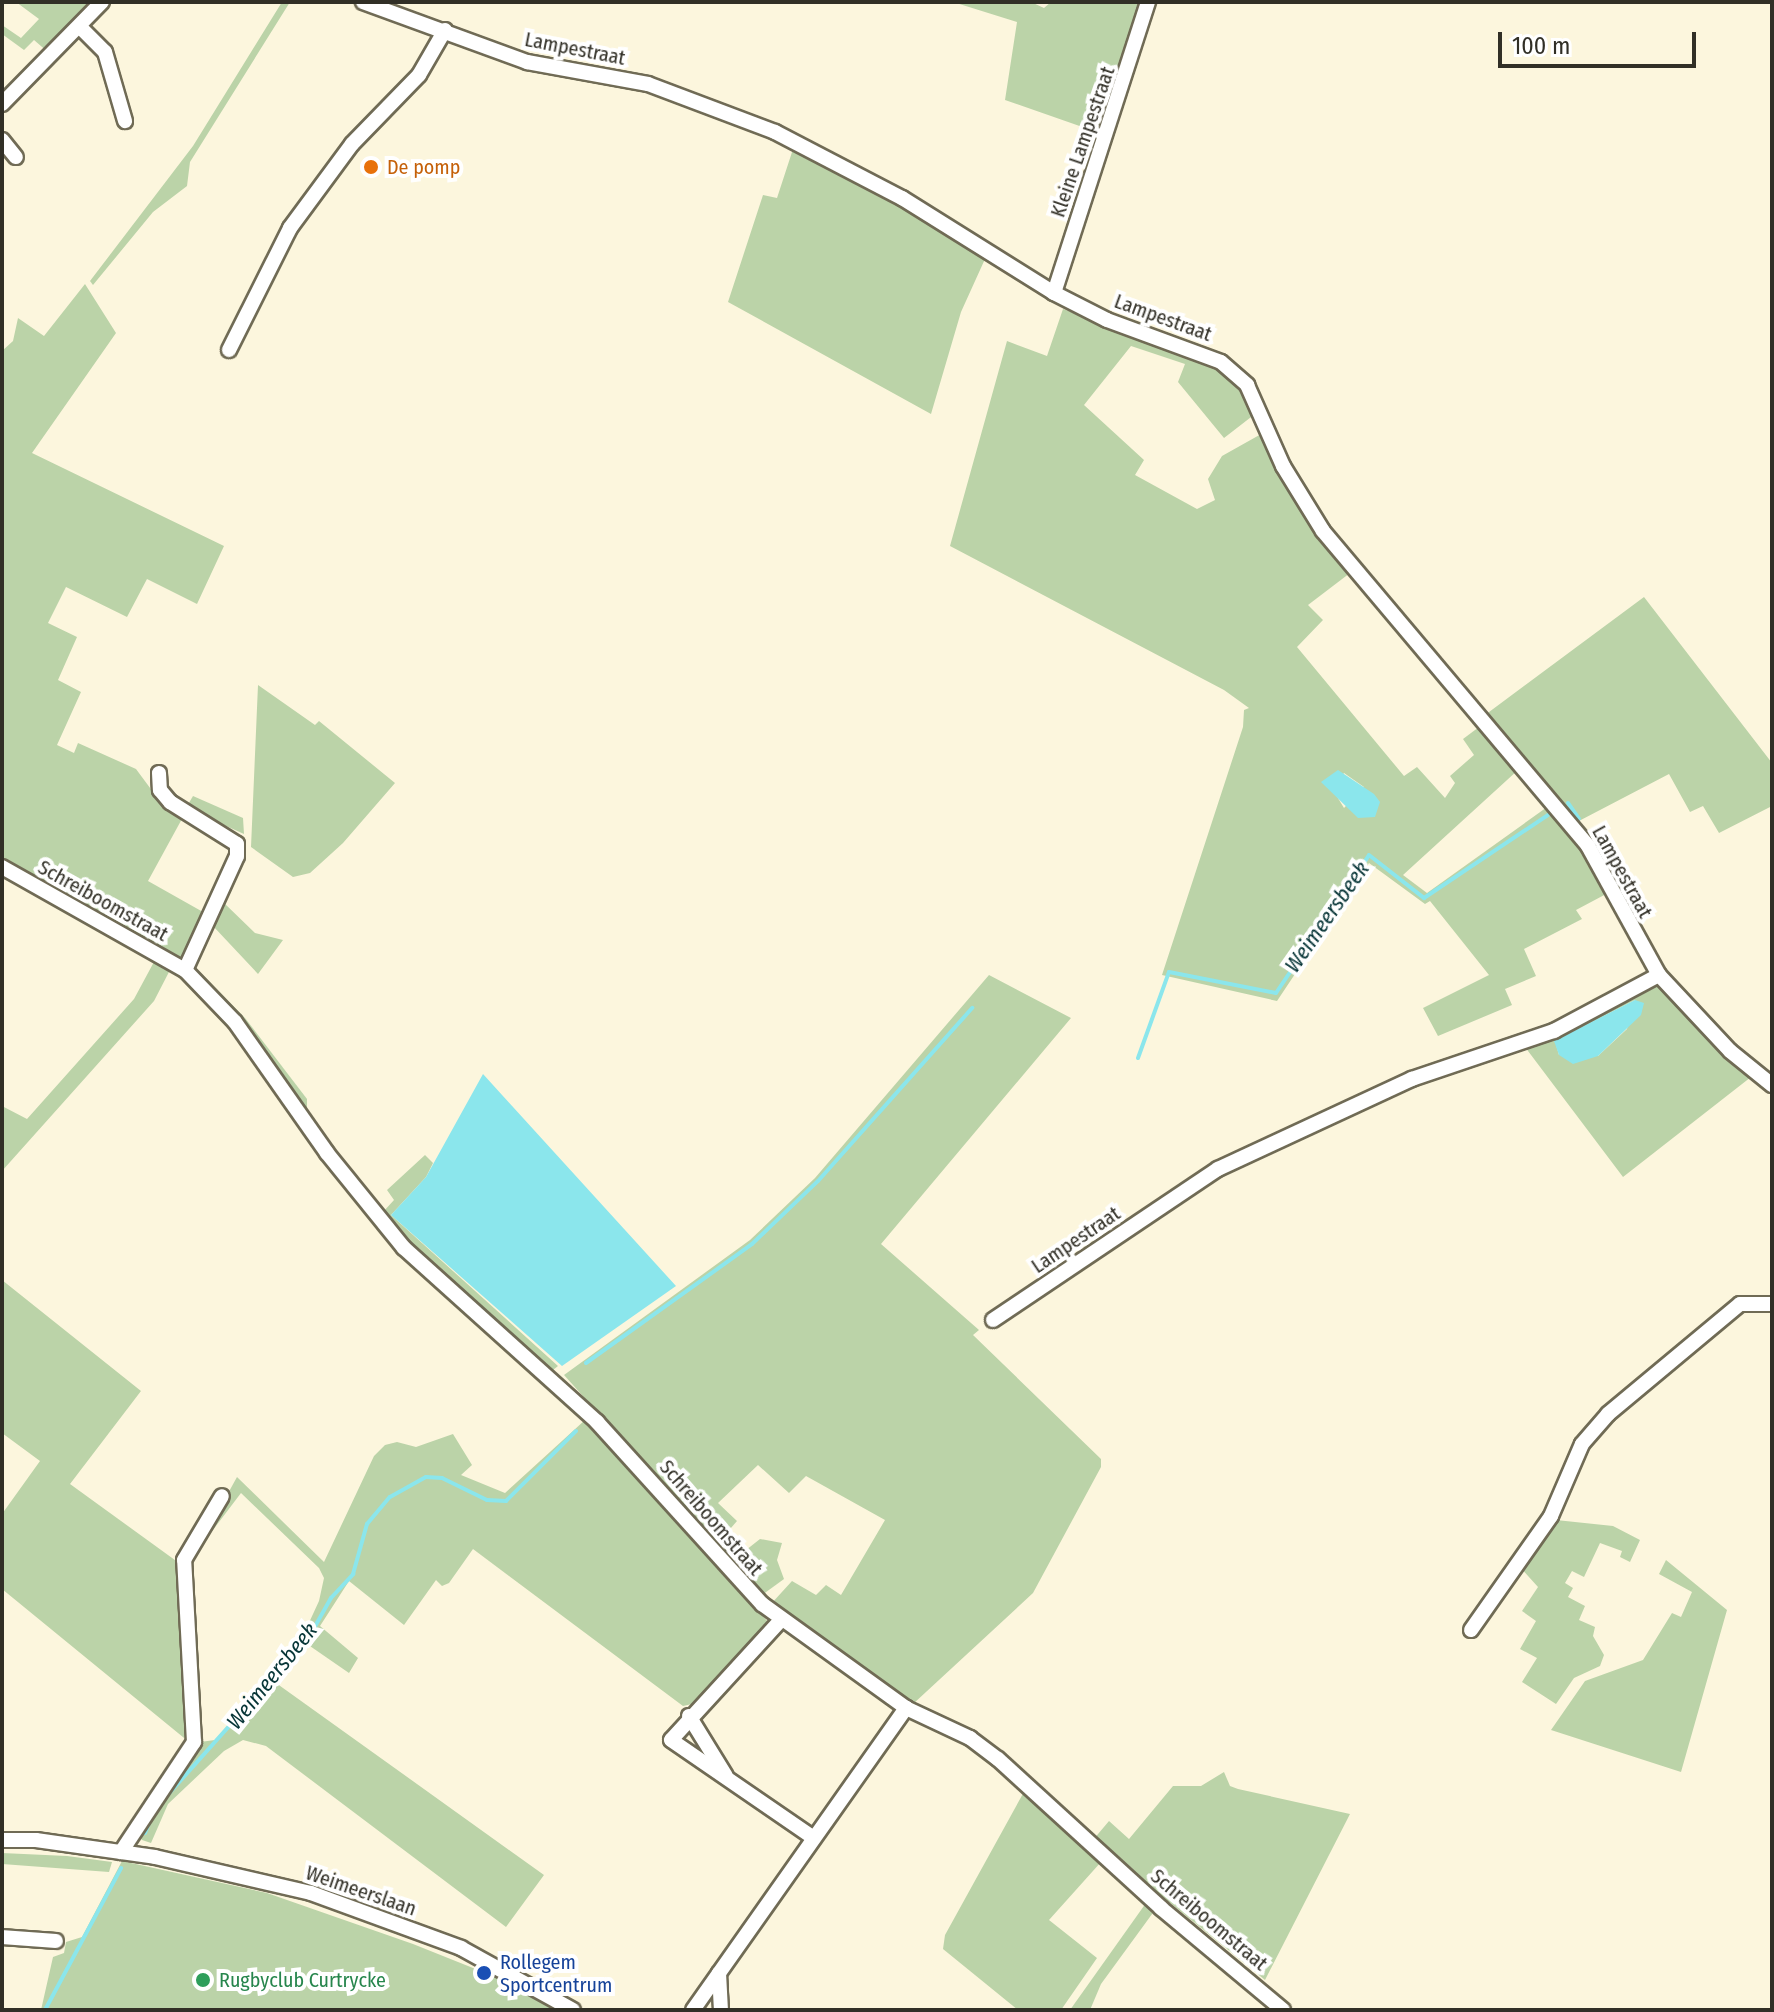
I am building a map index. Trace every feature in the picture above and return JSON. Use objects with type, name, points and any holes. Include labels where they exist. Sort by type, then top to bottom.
[{"type":"street","points":[[2,104],[102,2]]},
{"type":"street","name":"Lampestraat","points":[[363,2],[527,62],[659,87],[775,132],[878,184],[1054,293],[1107,320],[1202,352],[1247,385],[1283,466],[1323,531],[1588,846],[1659,975],[1730,1051],[1772,1085]]},
{"type":"street","name":"Kleine Lampestraat","points":[[1054,293],[1148,2]]},
{"type":"street","points":[[80,27],[105,52],[125,121]]},
{"type":"street","points":[[229,350],[290,228],[352,144],[419,75],[445,30]]},
{"type":"street","points":[[2,140],[16,157]]},
{"type":"street","name":"Schreiboomstraat","points":[[159,773],[160,790],[170,802],[237,844],[237,856],[185,970]]},
{"type":"street","name":"Schreiboomstraat","points":[[2,867],[185,970],[235,1022],[327,1153],[404,1248],[597,1422],[780,1621],[906,1708],[970,1738],[998,1759],[1283,2010]]},
{"type":"street","name":"Lampestraat","points":[[993,1320],[1218,1169],[1412,1079],[1554,1031],[1659,975]]},
{"type":"street","points":[[1471,1630],[1551,1516],[1577,1454],[1601,1421],[1722,1317],[1752,1301],[1772,1304]]},
{"type":"street","points":[[121,1852],[194,1742],[184,1560],[222,1496]]},
{"type":"street","points":[[780,1621],[689,1716],[671,1740],[812,1837]]},
{"type":"street","points":[[693,2010],[812,1837],[906,1708]]},
{"type":"street","points":[[689,1716],[728,1780]]},
{"type":"street","name":"Weimeerslaan","points":[[2,1840],[121,1852],[243,1875],[377,1914],[461,1948],[573,2010]]},
{"type":"street","points":[[2,1937],[56,1941]]},
{"type":"street","points":[[719,1973],[721,2010]]},
{"type":"green space","points":[[16,2],[95,2],[49,53],[34,40],[24,50],[2,34],[2,25],[21,38],[39,19]]},
{"type":"green space","points":[[282,2],[290,2],[190,162],[187,186],[153,212],[93,285],[90,281],[193,146]]},
{"type":"green space","points":[[953,2],[1031,2],[1044,8],[1051,2],[1145,2],[1097,147],[1088,145],[1091,130],[1005,100],[1017,22]]},
{"type":"green space","points":[[794,146],[912,211],[985,259],[961,312],[931,414],[728,302],[763,195],[777,198]]},
{"type":"green space","points":[[85,284],[116,333],[32,453],[224,546],[197,604],[147,579],[127,617],[66,587],[48,623],[77,637],[58,680],[81,692],[57,745],[74,753],[78,743],[136,769],[156,796],[183,817],[148,881],[203,912],[182,959],[2,860],[2,351],[13,341],[18,318],[44,336]]},
{"type":"green space","points":[[1063,309],[1219,368],[1238,382],[1255,414],[1224,438],[1178,382],[1185,364],[1131,346],[1084,405],[1144,460],[1135,475],[1197,509],[1215,500],[1208,479],[1222,456],[1263,433],[1350,573],[1308,605],[1323,620],[1297,647],[1404,776],[1417,767],[1445,798],[1455,783],[1450,776],[1474,755],[1463,739],[1479,727],[1518,770],[1403,875],[1427,893],[1550,805],[1581,843],[1608,893],[1576,910],[1582,919],[1524,949],[1536,976],[1505,989],[1512,1005],[1438,1036],[1423,1008],[1489,975],[1430,901],[1425,904],[1369,863],[1277,1001],[1162,975],[1243,727],[1244,710],[1249,708],[1224,690],[950,546],[1007,341],[1047,356]],"holes":[[[1344,773],[1364,787],[1344,808],[1333,790]]]},
{"type":"green space","points":[[1644,597],[1772,763],[1772,806],[1719,833],[1703,806],[1690,812],[1669,774],[1577,822],[1485,715]]},
{"type":"green space","points":[[258,685],[315,725],[319,721],[395,783],[343,843],[310,873],[293,877],[251,847]]},
{"type":"green space","points":[[193,796],[243,818],[244,834],[186,808]]},
{"type":"green space","points":[[223,902],[255,933],[283,940],[258,974],[213,926]]},
{"type":"green space","points":[[155,960],[170,970],[154,1001],[2,1171],[2,1106],[27,1119],[134,999]]},
{"type":"green space","points":[[195,967],[245,1018],[307,1099],[307,1109],[302,1111]]},
{"type":"green space","points":[[989,975],[1071,1018],[881,1244],[979,1330],[973,1335],[1101,1459],[1101,1467],[1033,1593],[913,1704],[771,1604],[792,1581],[816,1595],[826,1585],[841,1595],[885,1520],[806,1476],[789,1493],[758,1465],[718,1503],[737,1521],[724,1536],[741,1554],[760,1539],[782,1543],[777,1560],[784,1579],[762,1595],[564,1375],[750,1240],[815,1178]]},
{"type":"green space","points":[[1654,983],[1751,1077],[1623,1177],[1525,1047]],"holes":[[[1635,1000],[1627,1029],[1598,1056],[1559,1055],[1555,1041]]]},
{"type":"green space","points":[[425,1155],[433,1163],[426,1177],[391,1215],[558,1366],[553,1370],[407,1243],[383,1212],[394,1200],[387,1190]]},
{"type":"green space","points":[[2,1280],[141,1391],[70,1484],[179,1563],[189,1742],[2,1589],[2,1514],[40,1461],[2,1433]]},
{"type":"green space","points":[[585,1420],[769,1623],[692,1704],[683,1706],[473,1549],[449,1583],[442,1586],[436,1580],[404,1625],[349,1581],[320,1626],[358,1658],[349,1673],[307,1644],[276,1683],[544,1875],[506,1927],[266,1746],[243,1740],[224,1751],[168,1804],[151,1843],[142,1840],[138,1833],[200,1742],[215,1740],[276,1670],[301,1640],[319,1601],[324,1578],[319,1568],[241,1493],[194,1555],[237,1477],[324,1562],[374,1456],[385,1445],[397,1442],[416,1447],[453,1434],[472,1465],[461,1475],[505,1493]]},
{"type":"green space","points":[[1556,1520],[1613,1526],[1640,1540],[1630,1562],[1620,1557],[1622,1551],[1600,1543],[1584,1577],[1572,1571],[1565,1583],[1573,1588],[1568,1597],[1585,1606],[1579,1620],[1595,1627],[1593,1636],[1604,1655],[1600,1666],[1574,1678],[1556,1704],[1522,1682],[1537,1658],[1520,1649],[1536,1621],[1522,1611],[1538,1587],[1519,1566]]},
{"type":"green space","points":[[1666,1560],[1727,1610],[1681,1772],[1551,1730],[1585,1681],[1643,1660],[1672,1613],[1681,1617],[1692,1592],[1659,1574]]},
{"type":"green space","points":[[1224,1772],[1230,1786],[1238,1789],[1350,1814],[1265,1980],[1093,1840],[1109,1821],[1129,1839],[1173,1786],[1201,1786]]},
{"type":"green space","points":[[1025,1790],[1101,1862],[1049,1920],[1097,1958],[1061,2010],[1018,2010],[943,1949],[945,1935]]},
{"type":"green space","points":[[2,1853],[112,1862],[109,1872],[2,1864]]},
{"type":"green space","points":[[122,1861],[267,1893],[413,1944],[503,1980],[557,2010],[41,2010],[53,1957],[64,1953],[66,1942],[82,1937]]},
{"type":"green space","points":[[1146,1903],[1155,1910],[1101,1984],[1090,2010],[1070,2010]]},
{"type":"water","points":[[1338,770],[1374,794],[1380,802],[1375,817],[1358,818],[1321,782]]},
{"type":"water","points":[[1635,1000],[1644,1003],[1641,1015],[1598,1056],[1573,1064],[1559,1055],[1554,1041]]},
{"type":"water","points":[[483,1074],[676,1286],[562,1366],[391,1215],[426,1177]]},
{"type":"waterway","name":"Weimeersbeek","points":[[1568,803],[1579,819]]},
{"type":"waterway","name":"Weimeersbeek","points":[[1138,1058],[1169,972],[1276,993],[1369,855],[1424,898],[1548,815]]},
{"type":"waterway","name":"Weimeersbeek","points":[[586,1363],[752,1244],[818,1181],[972,1008]]},
{"type":"waterway","name":"Weimeersbeek","points":[[164,1799],[309,1637],[331,1598],[353,1574],[367,1524],[390,1497],[426,1477],[442,1478],[487,1500],[506,1501],[576,1431]]},
{"type":"waterway","name":"Weimeersbeek","points":[[145,1833],[152,1816]]},
{"type":"waterway","name":"Weimeersbeek","points":[[45,2010],[121,1868]]},
{"type":"place","name":"De pomp","points":[[371,167]]},
{"type":"place","name":"Rollegem Sportcentrum","points":[[484,1973]]},
{"type":"place","name":"Rugbyclub Curtrycke","points":[[203,1980]]}]
